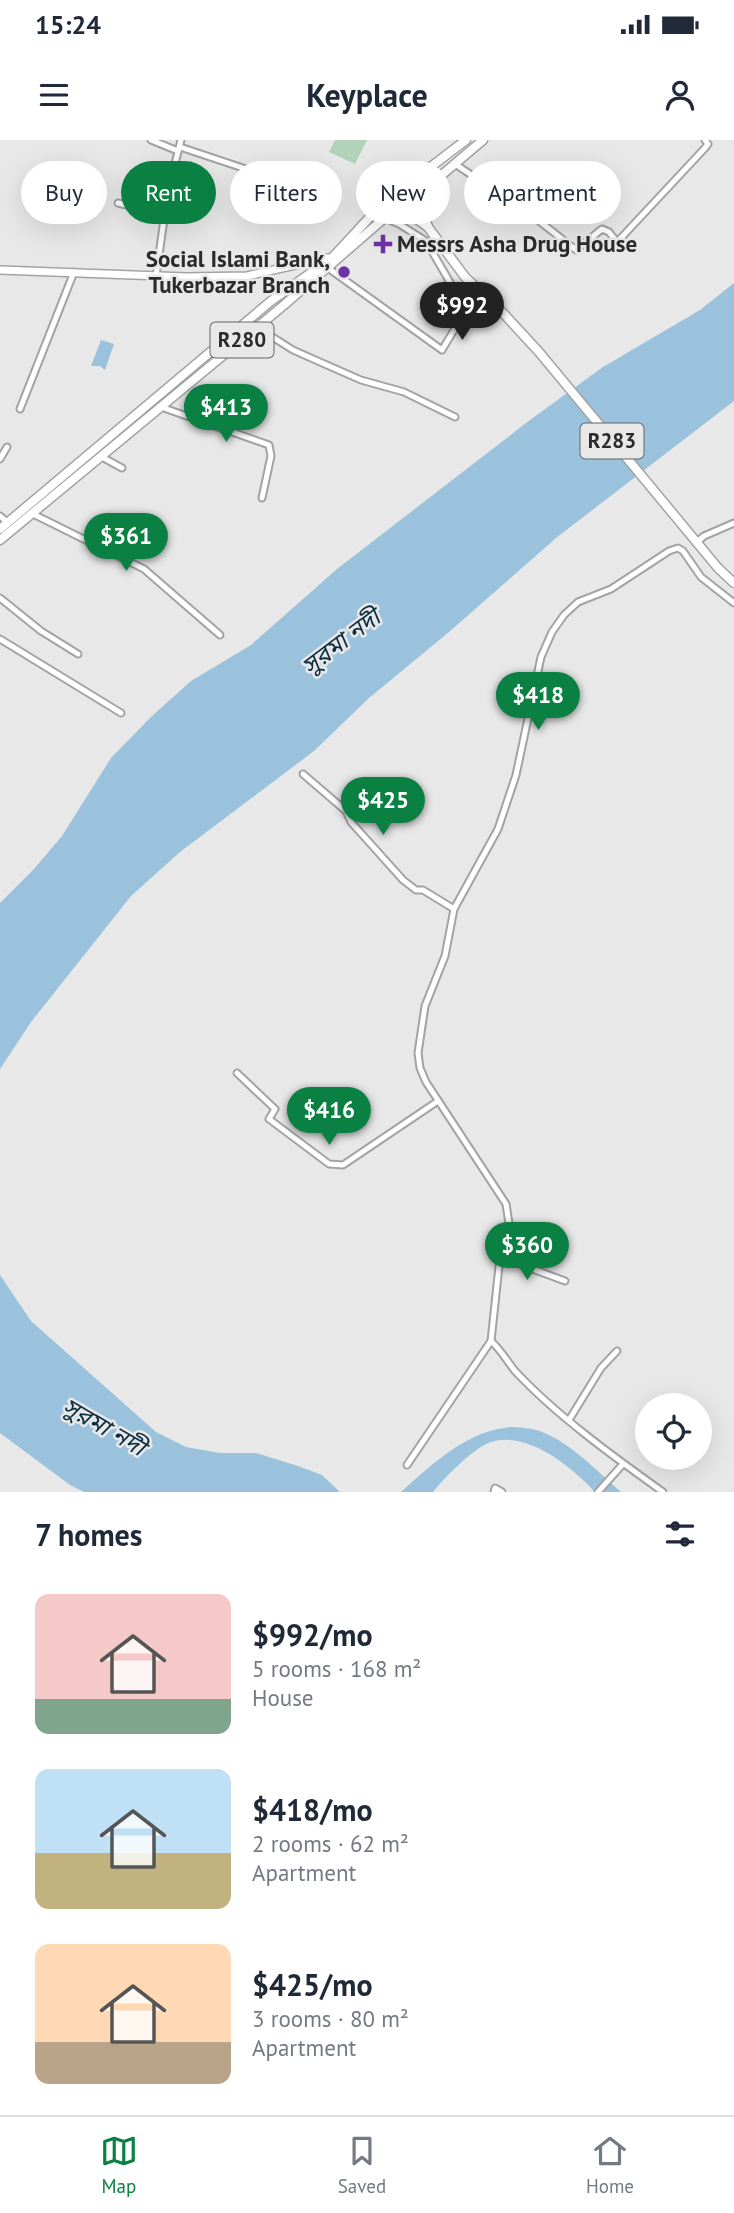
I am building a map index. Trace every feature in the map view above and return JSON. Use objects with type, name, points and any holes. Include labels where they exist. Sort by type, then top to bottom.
[{"type":"main road","name":"R280","points":[[438,161],[466,140]]},
{"type":"main road","name":"R280","points":[[450,168],[483,140]]},
{"type":"main road","name":"R280","points":[[0,540],[328,268],[365,224]]},
{"type":"main road","name":"R280","points":[[2,522],[271,301],[335,259],[378,224]]},
{"type":"main road","points":[[424,224],[428,227]]},
{"type":"main road","name":"R283","points":[[428,227],[474,288],[504,314],[539,352],[696,543],[734,583]]},
{"type":"main road","points":[[0,270],[156,276],[247,276],[335,259]]},
{"type":"main road","points":[[271,301],[278,310]]},
{"type":"main road","points":[[191,366],[198,375]]},
{"type":"street","points":[[151,140],[180,146],[230,163]]},
{"type":"street","points":[[455,164],[534,217],[576,250],[602,229],[616,240],[620,239],[705,148],[708,144],[706,140]]},
{"type":"street","points":[[156,276],[163,224]]},
{"type":"street","points":[[328,268],[442,350],[466,310],[426,241],[399,224]]},
{"type":"street","points":[[20,410],[74,272]]},
{"type":"street","points":[[247,321],[320,362],[361,380],[404,392],[455,417]]},
{"type":"street","points":[[161,407],[270,445],[271,456],[262,498]]},
{"type":"street","points":[[0,459],[7,447]]},
{"type":"street","points":[[100,456],[122,468]]},
{"type":"street","points":[[32,513],[144,569],[220,635]]},
{"type":"street","points":[[696,543],[704,536],[734,523]]},
{"type":"street","points":[[407,1465],[491,1341],[500,1257],[510,1230],[506,1204],[438,1101],[419,1068],[418,1052],[425,1006],[445,956],[454,909],[498,829],[516,775],[541,657],[552,632],[578,602],[611,589],[669,551],[678,548],[701,577],[734,603]]},
{"type":"street","points":[[0,598],[41,631],[78,653]]},
{"type":"street","points":[[0,639],[121,713]]},
{"type":"street","points":[[303,774],[346,811],[351,822],[403,880],[416,890],[423,890],[454,909]]},
{"type":"street","points":[[237,1073],[275,1109],[269,1119],[330,1164],[343,1165],[438,1101]]},
{"type":"street","points":[[500,1257],[565,1281]]},
{"type":"street","points":[[491,1341],[515,1371],[569,1420],[663,1492]]},
{"type":"street","points":[[569,1420],[601,1368],[618,1351]]},
{"type":"street","points":[[598,1492],[623,1464]]},
{"type":"street","points":[[494,1492],[495,1488],[502,1492]]},
{"type":"green space","points":[[335,140],[367,140],[355,164],[329,152]]},
{"type":"water","name":"সুরমা নদী","points":[[734,283],[734,401],[556,538],[369,698],[314,751],[180,852],[131,896],[31,1022],[0,1069],[0,903],[62,836],[111,758],[191,681],[251,645],[337,569],[530,420],[603,367],[700,310]]},
{"type":"water","points":[[101,340],[114,344],[105,370],[100,366],[91,366]]},
{"type":"water","name":"সুরমা নদী","points":[[0,1275],[31,1321],[156,1432],[186,1447],[220,1453],[256,1453],[298,1466],[322,1475],[340,1492],[84,1492],[70,1485],[0,1433]]},
{"type":"water","points":[[514,1427],[536,1430],[559,1440],[621,1492],[595,1492],[573,1471],[546,1452],[516,1441],[501,1440],[486,1444],[473,1453],[433,1492],[401,1492],[453,1449],[482,1434]]},
{"type":"place","name":"Messrs Asha Drug House","points":[[383,244]]},
{"type":"place","name":"Social Islami Bank, Tukerbazar Branch","points":[[344,272]]}]
